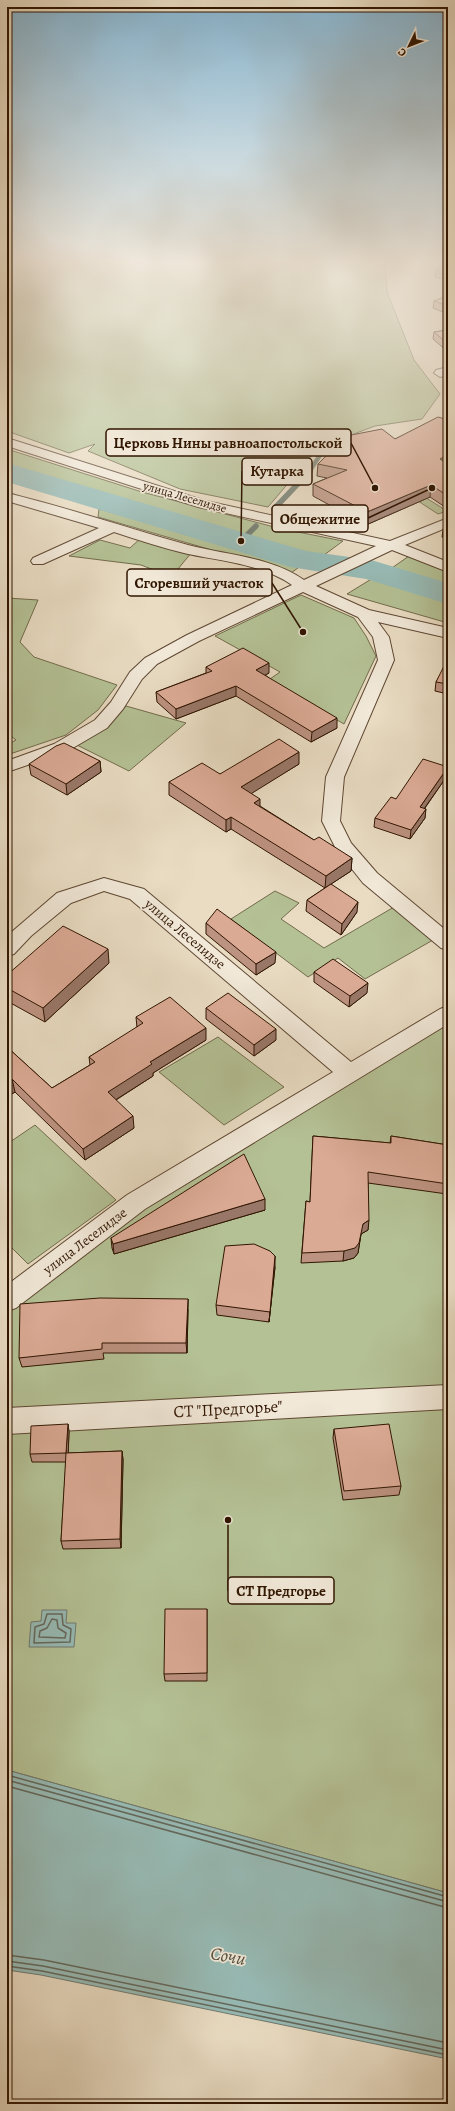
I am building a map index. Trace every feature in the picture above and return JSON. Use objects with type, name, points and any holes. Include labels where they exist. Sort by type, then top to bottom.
[{"type":"street","name":"улица Леселидзе","points":[[7,442],[203,504],[384,548],[410,551],[448,568]]},
{"type":"street","points":[[7,497],[188,549],[251,563],[289,576],[303,586],[364,614],[448,633]]},
{"type":"street","points":[[7,766],[60,748],[101,724],[117,705],[136,676],[151,661],[193,638],[384,548],[448,522]]},
{"type":"street","points":[[38,561],[114,527]]},
{"type":"street","points":[[364,614],[381,637],[386,660],[335,777],[331,821],[343,845],[370,878],[448,942]]},
{"type":"street","name":"улица Леселидзе","points":[[7,949],[24,931],[64,898],[104,884],[137,894],[349,1073]]},
{"type":"street","name":"улица Леселидзе","points":[[7,1300],[136,1202],[448,1014]]},
{"type":"street","name":"СТ \"Предгорье\"","points":[[7,1421],[448,1398]]},
{"type":"green space","points":[[7,361],[414,361],[440,394],[422,419],[375,426],[319,447],[268,507],[180,489],[88,451],[95,444],[69,453],[7,431]]},
{"type":"green space","points":[[7,449],[142,492],[278,528],[343,541],[320,558],[300,553],[7,465]]},
{"type":"green space","points":[[423,496],[447,511],[438,514],[415,499]]},
{"type":"green space","points":[[99,509],[302,565],[291,573],[98,517]]},
{"type":"green space","points":[[142,537],[192,552],[173,575],[141,565],[69,556],[100,540],[130,548]]},
{"type":"green space","points":[[409,556],[448,572],[448,588],[389,570]]},
{"type":"green space","points":[[373,578],[448,602],[448,623],[347,594]]},
{"type":"green space","points":[[301,595],[354,618],[366,636],[376,656],[344,724],[292,694],[270,679],[280,672],[215,636]]},
{"type":"green space","points":[[7,598],[38,600],[20,642],[34,657],[117,685],[98,710],[66,735],[7,755],[7,745],[16,740],[7,733]]},
{"type":"green space","points":[[126,706],[186,723],[129,771],[73,743],[111,723]]},
{"type":"green space","points":[[275,891],[299,903],[281,919],[324,948],[394,907],[433,940],[365,979],[338,958],[308,977],[231,919]]},
{"type":"green space","points":[[448,1024],[448,1893],[7,1770],[7,1312],[138,1212]]},
{"type":"green space","points":[[218,1037],[284,1087],[224,1125],[159,1072]]},
{"type":"green space","points":[[35,1125],[116,1200],[28,1264],[7,1243],[7,1144]]},
{"type":"water","points":[[42,1610],[67,1610],[66,1623],[76,1623],[74,1647],[29,1647],[31,1622],[41,1621]]},
{"type":"water","name":"Сочи","points":[[7,1770],[448,1893],[448,2059],[41,1975],[7,1970]]},
{"type":"building","points":[[438,417],[448,420],[448,455],[440,459],[448,464],[448,496],[431,485],[367,512],[313,484],[347,470],[318,464],[346,436],[382,429],[395,439]]},
{"type":"building","points":[[243,648],[269,663],[256,670],[337,718],[312,732],[236,686],[176,709],[156,692],[212,671],[206,667]]},
{"type":"building","points":[[446,662],[448,663],[448,684],[436,682]]},
{"type":"building","points":[[279,739],[299,752],[241,787],[260,799],[254,803],[314,840],[319,837],[352,858],[326,876],[231,817],[226,820],[169,782],[202,763],[220,774]]},
{"type":"building","points":[[64,743],[100,761],[66,784],[29,764],[56,746]]},
{"type":"building","points":[[423,759],[448,767],[420,807],[426,809],[411,830],[375,818],[391,797],[396,799]]},
{"type":"building","points":[[331,884],[358,902],[342,924],[307,900]]},
{"type":"building","points":[[217,909],[276,952],[256,964],[206,923]]},
{"type":"building","points":[[63,926],[108,949],[43,1008],[7,988],[7,975]]},
{"type":"building","points":[[333,959],[368,983],[350,996],[314,972]]},
{"type":"building","points":[[228,993],[276,1029],[254,1045],[206,1008]]},
{"type":"building","points":[[170,997],[206,1028],[150,1062],[152,1064],[108,1092],[133,1116],[83,1149],[12,1079],[7,1083],[7,1047],[52,1088],[95,1062],[89,1057],[143,1023],[136,1017]]},
{"type":"building","points":[[313,1136],[391,1143],[391,1136],[448,1145],[448,1184],[368,1172],[369,1220],[363,1224],[359,1243],[355,1248],[344,1251],[302,1253],[306,1201],[310,1202]]},
{"type":"building","points":[[244,1154],[265,1199],[113,1244],[111,1238]]},
{"type":"building","points":[[254,1244],[270,1251],[275,1256],[270,1312],[216,1305],[225,1246]]},
{"type":"building","points":[[100,1298],[188,1299],[186,1343],[102,1343],[102,1349],[19,1358],[20,1304]]},
{"type":"building","points":[[68,1424],[66,1453],[30,1454],[31,1426]]},
{"type":"building","points":[[389,1424],[401,1486],[344,1491],[334,1429]]},
{"type":"building","points":[[122,1451],[120,1539],[61,1541],[66,1453]]},
{"type":"building","points":[[165,1609],[207,1609],[207,1673],[164,1674]]},
{"type":"waterway","points":[[309,472],[324,449]]},
{"type":"waterway","points":[[274,509],[310,471]]},
{"type":"waterway","points":[[7,472],[302,560],[371,570],[448,594]]},
{"type":"waterway","points":[[241,541],[256,526]]},
{"type":"place","name":"Церковь Нины равноапостольской","points":[[375,488]]},
{"type":"place","name":"Общежитие","points":[[432,488]]},
{"type":"place","name":"Кутарка","points":[[241,541]]},
{"type":"place","name":"Сгоревший участок","points":[[303,632]]},
{"type":"place","name":"СТ Предгорье","points":[[228,1520]]}]
